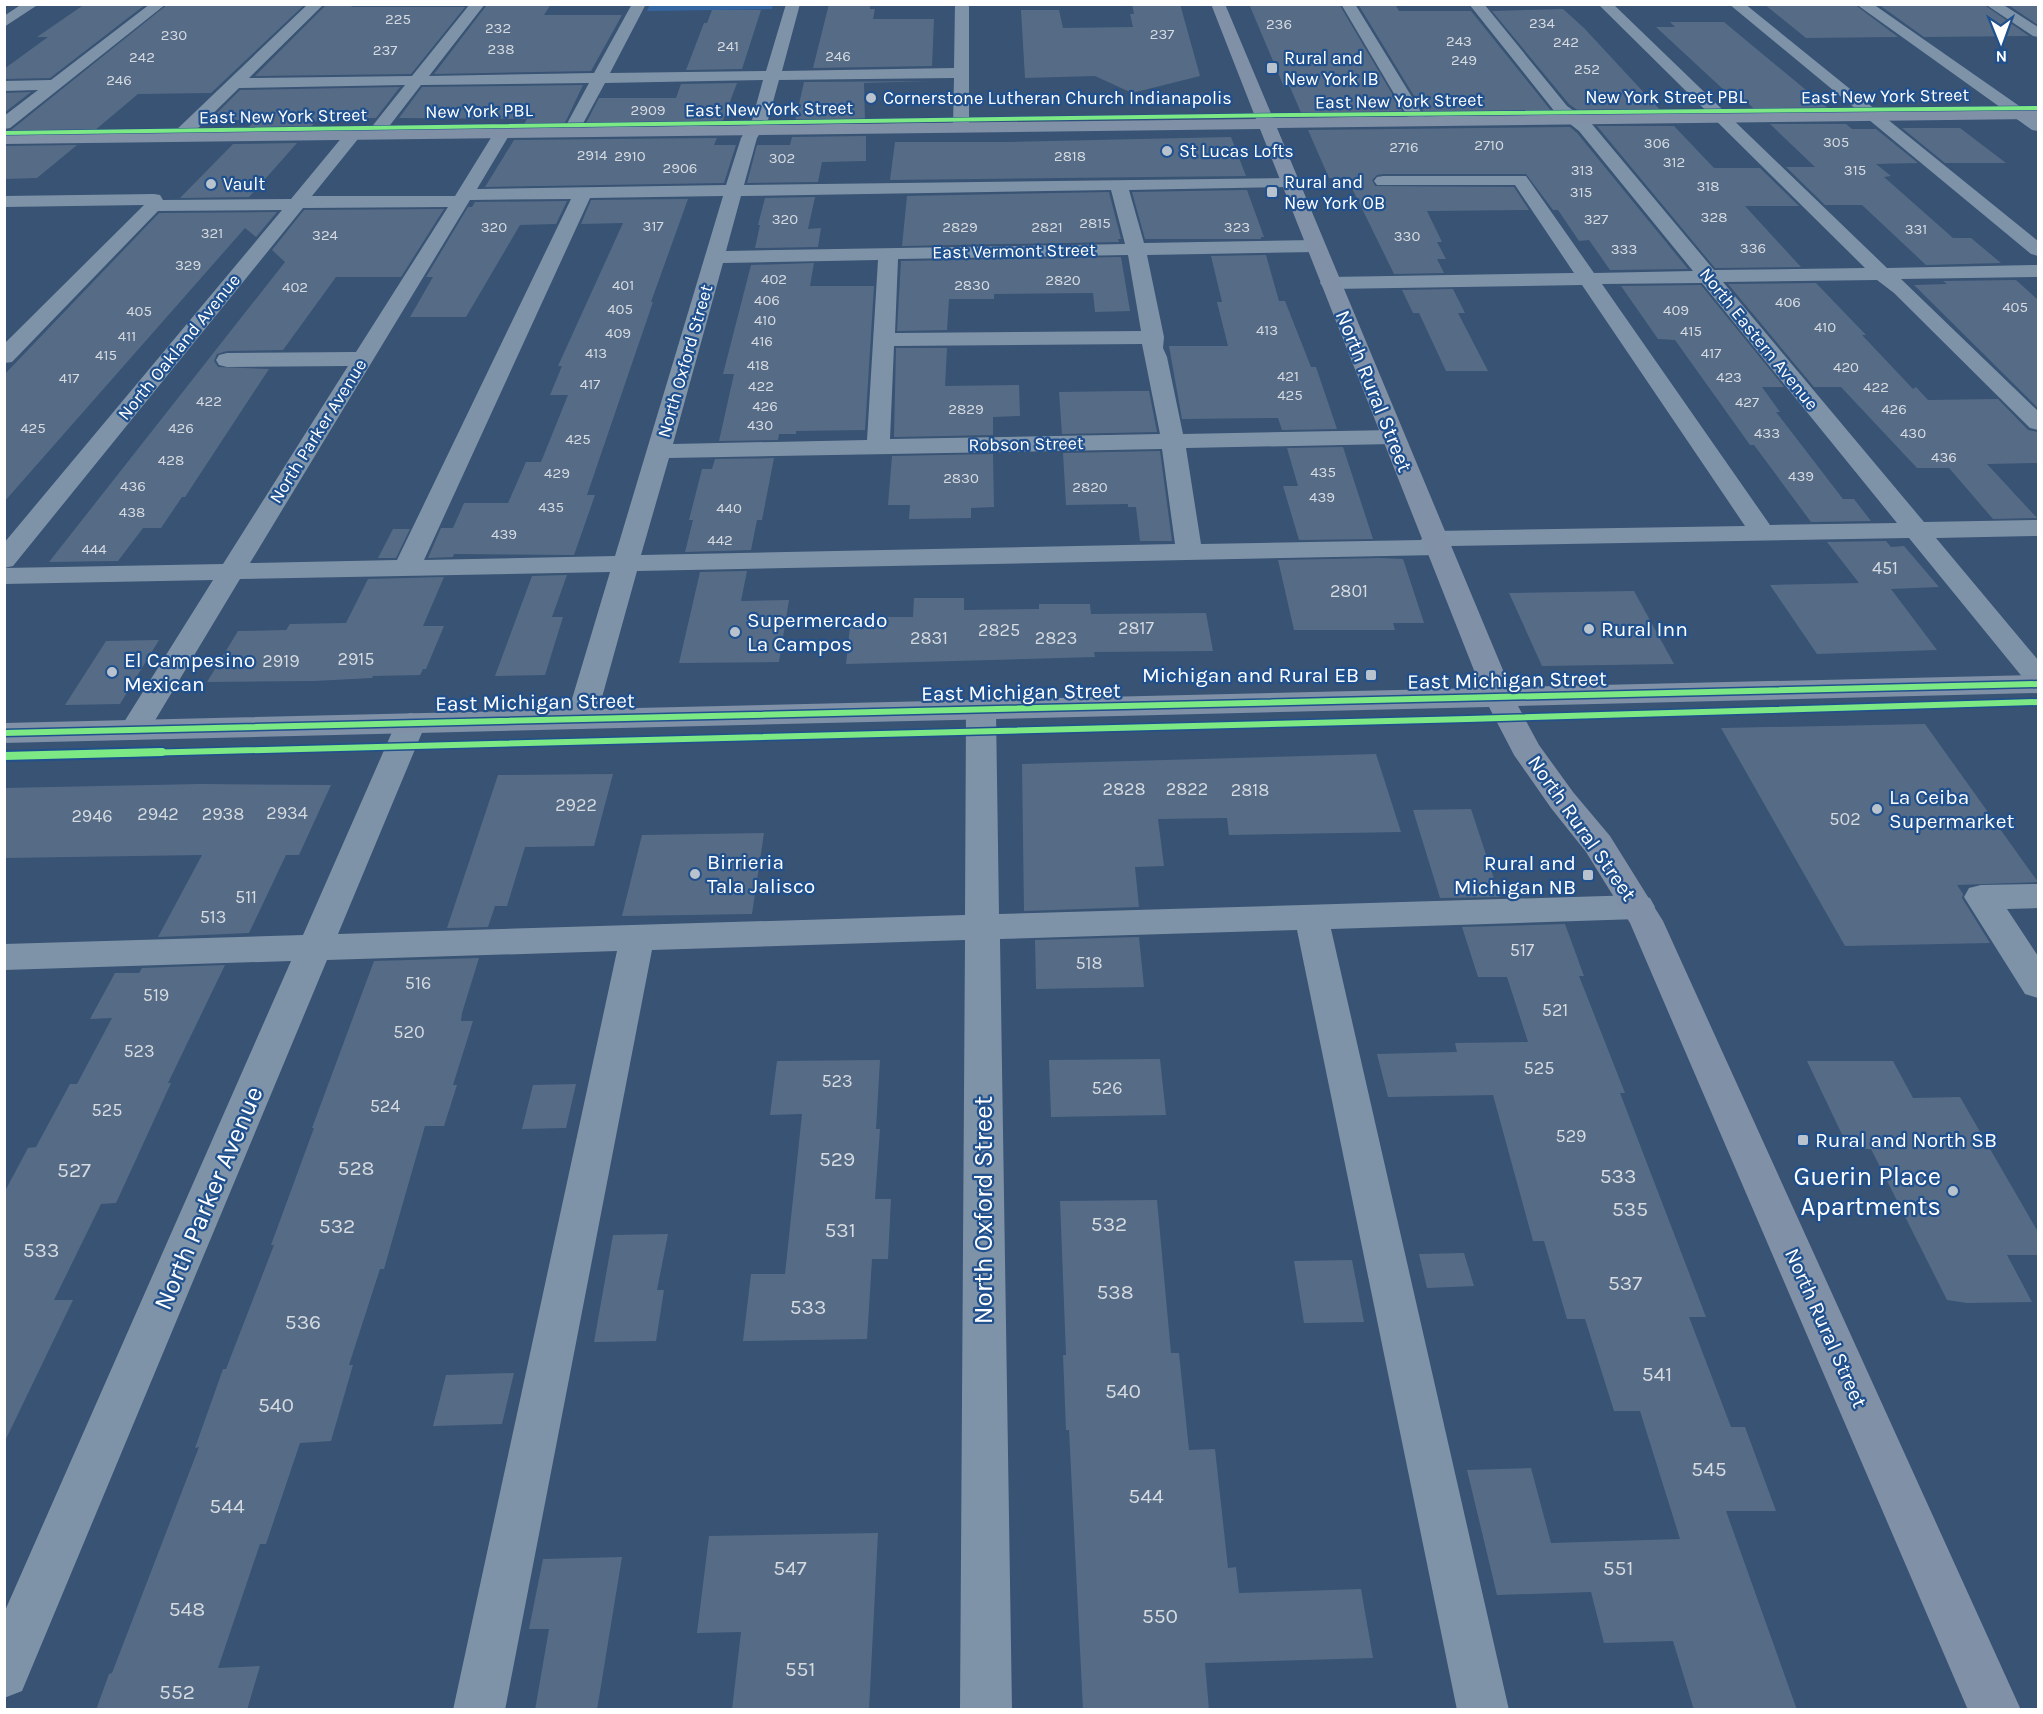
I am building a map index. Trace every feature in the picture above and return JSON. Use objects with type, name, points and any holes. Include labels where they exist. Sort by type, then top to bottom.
[{"type":"main road","name":"North Rural Street","points":[[1218,4],[1500,699],[1525,748],[1540,771],[1598,844],[1638,907],[1995,1710]]},
{"type":"main road","name":"East New York Street","points":[[4,139],[2030,114]]},
{"type":"main road","name":"East Michigan Street","points":[[4,734],[2038,684]]},
{"type":"street","points":[[4,23],[32,4]]},
{"type":"street","points":[[4,124],[159,4]]},
{"type":"street","points":[[179,137],[317,4]]},
{"type":"street","name":"North Oakland Avenue","points":[[4,560],[298,203],[418,80],[478,4]]},
{"type":"street","points":[[571,131],[639,4]]},
{"type":"street","name":"North Oxford Street","points":[[581,719],[714,256],[749,138],[760,120],[793,4]]},
{"type":"street","points":[[961,126],[962,4]]},
{"type":"street","points":[[1348,4],[1418,120]]},
{"type":"street","name":"North Eastern Avenue","points":[[1476,4],[1561,109],[1585,127],[2038,678]]},
{"type":"street","points":[[1605,4],[2038,423]]},
{"type":"street","points":[[1736,4],[2038,249]]},
{"type":"street","points":[[1863,4],[2030,114],[2038,126]]},
{"type":"street","points":[[1992,4],[2038,33]]},
{"type":"street","points":[[236,83],[961,73]]},
{"type":"street","points":[[4,86],[55,85]]},
{"type":"street","name":"North Parker Avenue","points":[[134,730],[503,132]]},
{"type":"street","points":[[1383,181],[1520,180],[1762,532]]},
{"type":"street","points":[[153,206],[583,193],[1289,182]]},
{"type":"street","points":[[1119,185],[1136,249],[1153,337],[1152,348],[1156,357],[1173,441],[1189,552]]},
{"type":"street","points":[[406,567],[583,193]]},
{"type":"street","points":[[4,202],[154,200],[153,206],[4,357]]},
{"type":"street","name":"East Vermont Street","points":[[714,256],[1315,246]]},
{"type":"street","points":[[878,447],[888,254]]},
{"type":"street","points":[[1330,283],[2038,271]]},
{"type":"street","points":[[884,340],[1153,337]]},
{"type":"street","points":[[226,360],[363,359]]},
{"type":"street","name":"Robson Street","points":[[659,451],[1393,437]]},
{"type":"street","points":[[4,576],[1189,552],[1762,532],[2038,528]]},
{"type":"street","name":"North Oxford Street","points":[[981,711],[986,1710]]},
{"type":"street","name":"North Parker Avenue","points":[[4,1672],[411,723]]},
{"type":"street","points":[[2038,896],[1981,897],[2038,984]]},
{"type":"street","points":[[4,957],[1638,907]]},
{"type":"street","points":[[1311,917],[1483,1710]]},
{"type":"street","points":[[479,1710],[637,938]]},
{"type":"shaded area","points":[[650,4],[773,5],[772,9],[647,11]]},
{"type":"building","points":[[85,4],[146,4],[50,78],[4,79],[4,69],[48,37],[37,37]]},
{"type":"building","points":[[168,4],[303,6],[211,93],[138,94],[94,131],[4,132],[11,130]]},
{"type":"building","points":[[551,4],[544,15],[622,15],[591,71],[434,74],[486,6]]},
{"type":"building","points":[[829,4],[870,4],[870,9],[875,9],[873,19],[934,19],[932,66],[813,68]]},
{"type":"building","points":[[1132,4],[1180,4],[1200,76],[1132,93],[1095,76],[1025,78],[1021,10],[1059,10],[1063,28],[1133,27],[1130,14],[1134,14]]},
{"type":"building","points":[[1249,4],[1339,4],[1404,114],[1302,115],[1290,87],[1284,87]]},
{"type":"building","points":[[1358,4],[1395,4],[1399,11],[1471,11],[1552,112],[1425,114]]},
{"type":"building","points":[[1764,4],[1854,4],[1898,37],[1806,38]]},
{"type":"building","points":[[1878,4],[1983,4],[2029,36],[1924,37]]},
{"type":"building","points":[[2007,4],[2038,4],[2038,25]]},
{"type":"building","points":[[353,5],[351,7],[465,7],[411,74],[255,76],[325,6]]},
{"type":"building","points":[[1563,9],[1584,28],[1661,111],[1580,112],[1569,104],[1492,11]]},
{"type":"building","points":[[712,10],[761,10],[742,69],[686,70],[704,23],[707,23]]},
{"type":"building","points":[[1670,22],[1724,22],[1829,109],[1755,110],[1748,103],[1739,104],[1656,27],[1675,27]]},
{"type":"building","points":[[932,81],[864,83],[865,121],[795,122],[804,82]]},
{"type":"building","points":[[737,83],[722,123],[585,125],[599,98],[676,98],[681,84]]},
{"type":"building","points":[[583,85],[564,125],[523,126],[527,119],[399,118],[422,87]]},
{"type":"building","points":[[400,87],[376,118],[319,118],[310,128],[247,129],[256,120],[210,120],[240,90]]},
{"type":"building","points":[[31,92],[4,113],[4,93]]},
{"type":"building","points":[[1770,124],[1846,124],[1852,129],[1876,129],[1918,163],[1876,164],[1891,176],[1884,177],[1953,238],[1971,238],[2001,263],[1926,265],[1862,205],[1825,205],[1786,167],[1815,167]]},
{"type":"building","points":[[1597,126],[1674,126],[1714,168],[1760,168],[1799,206],[1745,206],[1801,267],[1715,268]]},
{"type":"building","points":[[1570,127],[1688,269],[1610,270],[1589,240],[1579,241],[1558,210],[1553,210],[1526,174],[1383,174],[1377,175],[1372,180],[1375,186],[1514,187],[1529,210],[1427,211],[1442,242],[1437,242],[1446,259],[1437,259],[1444,273],[1394,274],[1347,178],[1329,178],[1308,130]]},
{"type":"building","points":[[1902,128],[1960,128],[2006,163],[1945,163]]},
{"type":"building","points":[[866,136],[866,161],[822,162],[818,182],[747,183],[757,145],[790,145],[792,137]]},
{"type":"building","points":[[1231,137],[1246,176],[890,180],[895,142]]},
{"type":"building","points":[[717,138],[714,145],[736,145],[724,183],[485,187],[514,140]]},
{"type":"building","points":[[297,143],[249,197],[180,198],[233,144]]},
{"type":"building","points":[[77,145],[37,178],[4,179],[4,146]]},
{"type":"building","points":[[1247,190],[1264,237],[1261,239],[1145,239],[1132,192]]},
{"type":"building","points":[[1109,192],[1121,239],[1118,239],[1119,242],[902,246],[907,196]]},
{"type":"building","points":[[815,197],[808,229],[821,228],[818,247],[755,248],[765,198]]},
{"type":"building","points":[[688,199],[587,495],[595,495],[574,555],[454,554],[453,557],[428,558],[441,528],[453,528],[464,503],[508,503],[526,462],[541,462],[568,395],[550,395],[562,366],[558,366],[623,223],[581,224],[591,200]]},
{"type":"building","points":[[567,201],[556,224],[520,225],[466,317],[410,317],[433,277],[426,277],[468,207],[472,207],[475,202]]},
{"type":"building","points":[[444,209],[401,277],[336,277],[283,350],[227,351],[217,354],[214,361],[218,367],[269,369],[185,497],[182,497],[161,528],[143,528],[118,561],[49,562],[285,262],[272,250],[304,210]]},
{"type":"building","points":[[277,212],[256,237],[245,228],[4,502],[4,375],[159,213]]},
{"type":"building","points":[[1266,255],[1279,301],[1285,301],[1311,367],[1316,367],[1337,429],[1282,430],[1278,418],[1182,419],[1169,346],[1228,346],[1217,302],[1222,302],[1211,256]]},
{"type":"building","points":[[1121,257],[1130,311],[1095,312],[1093,293],[994,294],[994,299],[949,299],[947,330],[897,331],[901,261]]},
{"type":"building","points":[[814,263],[810,286],[874,286],[865,430],[796,431],[796,434],[779,434],[778,440],[719,441],[734,374],[723,374],[751,265]]},
{"type":"building","points":[[2016,280],[2038,300],[2038,408],[1914,285],[1947,284],[1943,281]]},
{"type":"building","points":[[1816,283],[1913,389],[1916,387],[1928,400],[1998,399],[2028,430],[2038,432],[2038,463],[1987,464],[2037,518],[1993,519],[1949,468],[1917,468],[1841,387],[1814,387],[1728,284]]},
{"type":"building","points":[[1701,285],[1784,387],[1762,387],[1780,412],[1776,412],[1843,499],[1854,499],[1871,521],[1811,522],[1754,445],[1750,445],[1675,340],[1658,339],[1621,286]]},
{"type":"building","points":[[1453,289],[1465,313],[1458,313],[1488,371],[1446,371],[1419,313],[1413,313],[1402,290]]},
{"type":"building","points":[[896,348],[947,348],[945,386],[1019,385],[1020,416],[993,417],[993,435],[894,437]]},
{"type":"building","points":[[1149,391],[1157,432],[1062,434],[1059,392]]},
{"type":"building","points":[[1343,447],[1373,539],[1299,540],[1283,486],[1298,486],[1287,448]]},
{"type":"building","points":[[1160,451],[1172,541],[1140,541],[1136,507],[1128,507],[1128,504],[1066,505],[1063,453]]},
{"type":"building","points":[[993,454],[994,507],[971,508],[971,518],[909,519],[910,505],[888,505],[892,456]]},
{"type":"building","points":[[774,458],[762,520],[757,520],[751,550],[685,552],[693,520],[689,520],[702,469],[712,469],[715,459]]},
{"type":"building","points":[[393,529],[410,529],[396,558],[378,558]]},
{"type":"building","points":[[1886,541],[1891,547],[1904,546],[1939,587],[1891,589],[1937,650],[1817,654],[1770,585],[1859,583],[1827,542]]},
{"type":"building","points":[[1403,559],[1424,623],[1393,623],[1395,630],[1294,630],[1278,560]]},
{"type":"building","name":"Supermercado La Campos","points":[[747,571],[741,601],[789,600],[779,662],[679,663],[700,572]]},
{"type":"building","points":[[567,575],[552,617],[563,617],[545,675],[495,676],[532,576]]},
{"type":"building","points":[[444,577],[423,626],[444,626],[426,669],[423,669],[420,675],[314,681],[207,682],[238,631],[286,630],[290,624],[346,623],[368,579]]},
{"type":"building","name":"Rural Inn","points":[[1634,591],[1674,664],[1542,666],[1509,593]]},
{"type":"building","points":[[914,598],[964,598],[964,610],[1039,609],[1039,604],[1090,604],[1091,614],[1206,613],[1213,651],[1094,652],[1095,657],[846,664],[851,617],[913,617]]},
{"type":"building","name":"El Campesino Mexican","points":[[159,640],[120,704],[65,705],[106,641]]},
{"type":"building","name":"La Ceiba Supermarket","points":[[1925,724],[2038,882],[1957,885],[1963,894],[1962,898],[1990,943],[1845,946],[1721,728]]},
{"type":"building","points":[[1376,754],[1401,832],[1229,835],[1227,818],[1158,819],[1164,866],[1135,867],[1139,907],[1024,911],[1022,764]]},
{"type":"building","points":[[613,774],[594,846],[525,847],[507,906],[495,906],[488,927],[447,928],[498,775]]},
{"type":"building","points":[[199,784],[331,785],[299,855],[286,855],[249,933],[158,937],[202,855],[4,858],[4,788]]},
{"type":"building","points":[[1471,809],[1500,897],[1440,898],[1413,810]]},
{"type":"building","name":"Birrieria Tala Jalisco","points":[[764,833],[752,914],[622,916],[642,835]]},
{"type":"building","points":[[1565,924],[1584,976],[1579,976],[1625,1093],[1620,1093],[1706,1317],[1689,1317],[1731,1427],[1745,1427],[1776,1511],[1726,1511],[1797,1710],[1694,1710],[1673,1641],[1604,1643],[1591,1592],[1497,1595],[1467,1470],[1531,1468],[1551,1543],[1680,1539],[1640,1411],[1614,1411],[1585,1319],[1567,1319],[1544,1241],[1533,1241],[1493,1095],[1388,1097],[1377,1054],[1457,1052],[1455,1043],[1528,1042],[1507,977],[1478,977],[1462,927]]},
{"type":"building","points":[[1139,937],[1144,987],[1036,989],[1035,940]]},
{"type":"building","points":[[479,958],[462,1013],[461,1021],[473,1021],[453,1085],[457,1085],[444,1126],[425,1126],[384,1269],[380,1269],[349,1365],[353,1365],[331,1441],[300,1443],[266,1544],[260,1544],[218,1668],[260,1666],[247,1710],[96,1710],[199,1447],[195,1448],[223,1369],[226,1369],[274,1245],[271,1245],[314,1128],[312,1128],[374,961]]},
{"type":"building","points":[[225,965],[168,1083],[171,1083],[116,1203],[101,1204],[54,1300],[73,1300],[4,1443],[4,1193],[28,1148],[36,1147],[70,1084],[77,1084],[112,1018],[90,1019],[115,973],[139,973],[142,968]]},
{"type":"building","points":[[1160,1059],[1166,1115],[1051,1117],[1049,1060]]},
{"type":"building","points":[[880,1060],[876,1129],[880,1129],[875,1199],[891,1199],[888,1259],[872,1259],[867,1339],[743,1341],[751,1274],[785,1274],[802,1114],[770,1115],[777,1061]]},
{"type":"building","name":"Guerin Place Apartments","points":[[1807,1061],[1893,1061],[1913,1098],[1960,1097],[2038,1232],[2038,1255],[2007,1255],[2032,1302],[1967,1303],[1947,1300],[1871,1149],[1849,1149]]},
{"type":"building","points":[[576,1084],[566,1128],[522,1129],[533,1085]]},
{"type":"building","points":[[1157,1200],[1171,1353],[1179,1353],[1189,1450],[1215,1449],[1228,1568],[1236,1567],[1239,1593],[1361,1589],[1373,1658],[1205,1663],[1209,1710],[1083,1710],[1069,1430],[1066,1430],[1063,1355],[1066,1355],[1060,1201]]},
{"type":"building","points":[[668,1234],[657,1290],[664,1290],[656,1341],[594,1342],[613,1235]]},
{"type":"building","points":[[1464,1253],[1474,1286],[1427,1288],[1419,1254]]},
{"type":"building","points":[[1352,1260],[1364,1322],[1304,1323],[1294,1261]]},
{"type":"building","points":[[514,1373],[502,1424],[433,1426],[446,1375]]},
{"type":"building","points":[[878,1533],[869,1710],[732,1710],[741,1632],[697,1633],[709,1536]]},
{"type":"building","points":[[622,1557],[597,1710],[535,1710],[549,1629],[529,1629],[543,1559]]},
{"type":"cycle path","name":"New York Street PBL","points":[[4,133],[1293,115],[2038,108]]},
{"type":"cycle path","points":[[4,733],[2038,684]]},
{"type":"cycle path","points":[[4,756],[1468,719],[2038,702]]},
{"type":"place","name":"Rural and New York IB","points":[[1272,68]]},
{"type":"place","name":"Cornerstone Lutheran Church Indianapolis","points":[[871,98]]},
{"type":"place","name":"St Lucas Lofts","points":[[1167,151]]},
{"type":"place","name":"Vault","points":[[211,184]]},
{"type":"place","name":"Rural and New York OB","points":[[1272,192]]},
{"type":"place","name":"Rural Inn","points":[[1589,629]]},
{"type":"place","name":"Supermercado La Campos","points":[[735,632]]},
{"type":"place","name":"El Campesino Mexican","points":[[112,672]]},
{"type":"place","name":"Michigan and Rural EB","points":[[1371,675]]},
{"type":"place","name":"La Ceiba Supermarket","points":[[1877,809]]},
{"type":"place","name":"Birrieria Tala Jalisco","points":[[695,874]]},
{"type":"place","name":"Rural and Michigan NB","points":[[1588,875]]},
{"type":"place","name":"Rural and North SB","points":[[1803,1140]]},
{"type":"place","name":"Guerin Place Apartments","points":[[1953,1191]]}]
